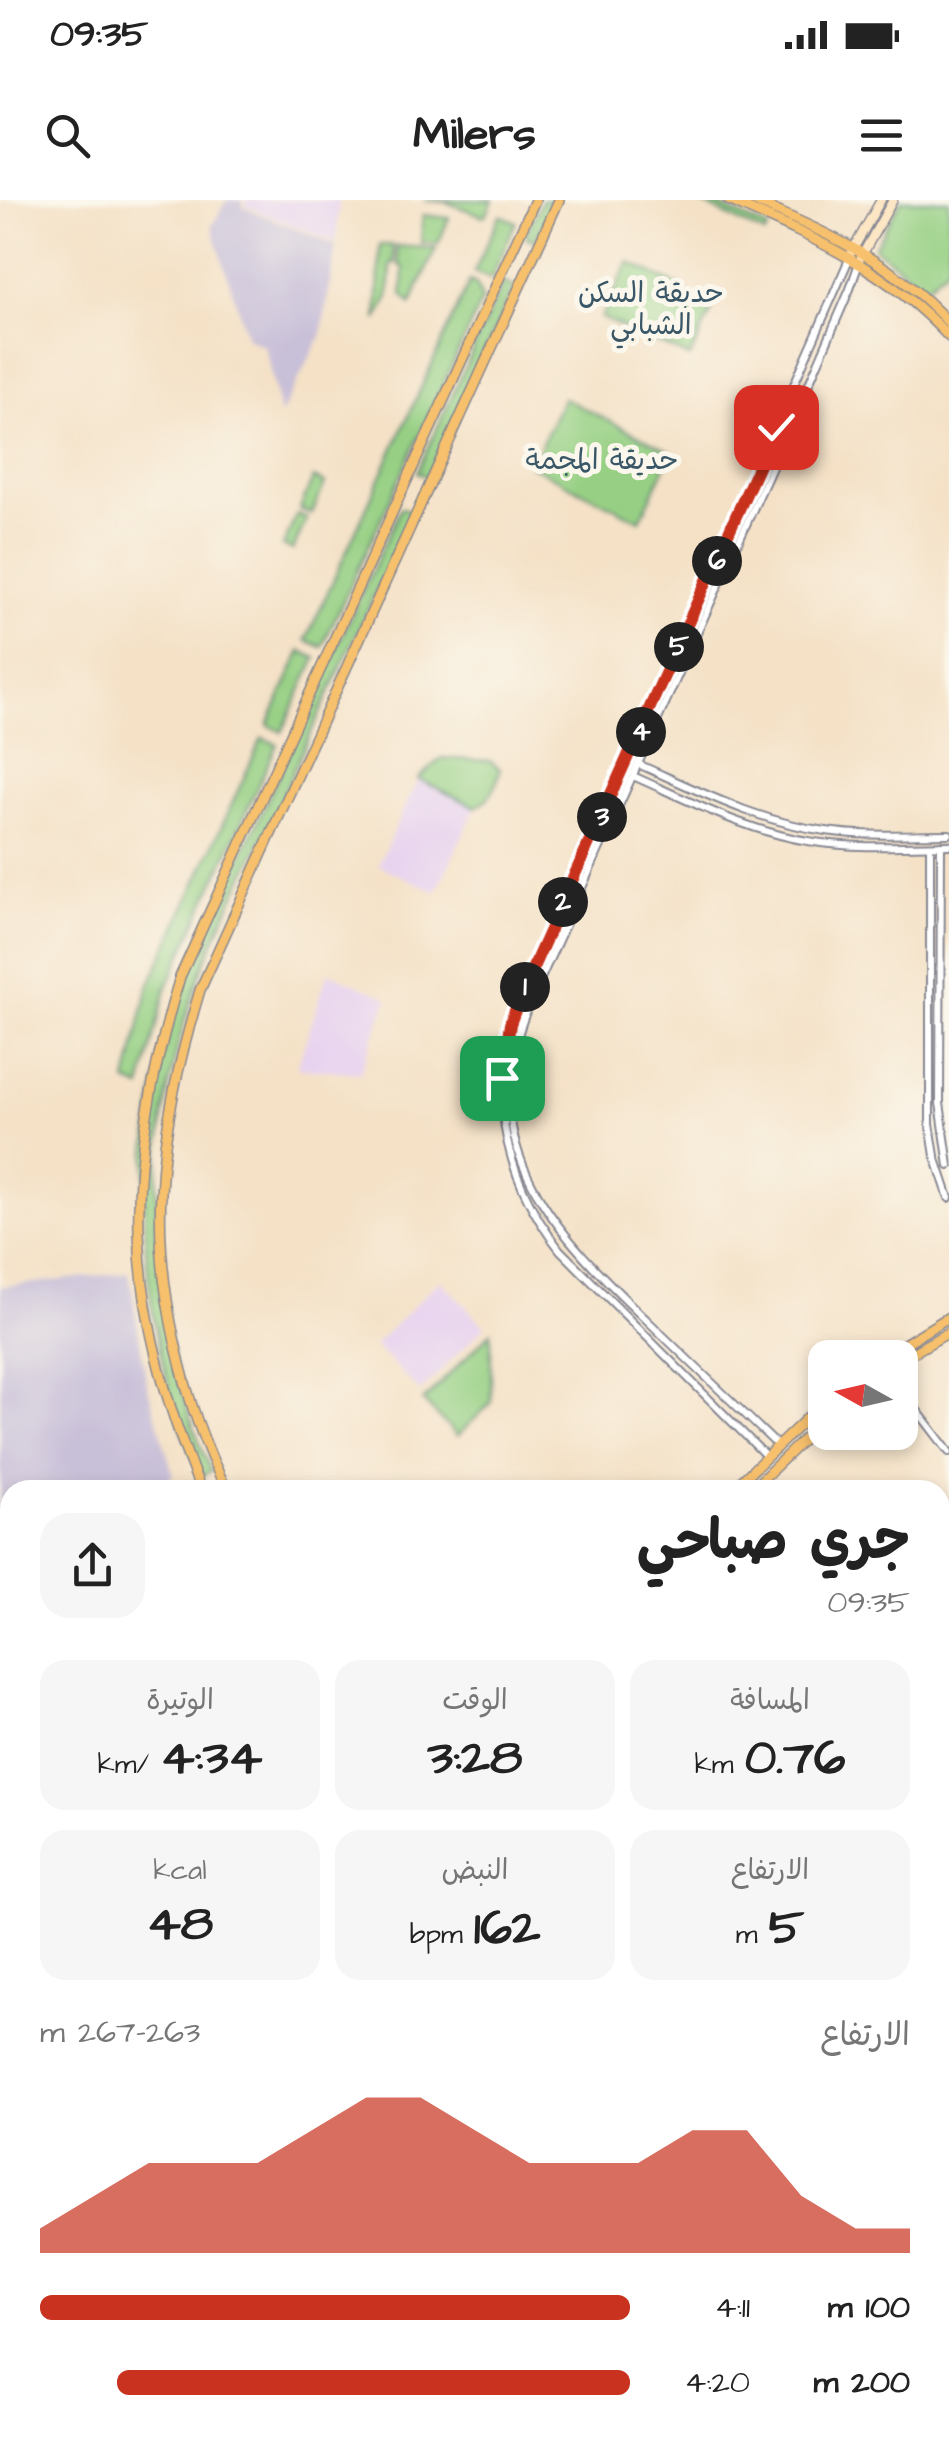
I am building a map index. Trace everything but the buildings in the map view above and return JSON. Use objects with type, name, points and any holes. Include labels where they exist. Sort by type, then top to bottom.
[{"type":"main road","points":[[197,1480],[164,1392],[141,1290],[137,1191],[159,1047],[180,977],[535,200]]},
{"type":"main road","points":[[222,1480],[184,1378],[166,1281],[160,1195],[171,1101],[182,1051],[206,975],[559,200]]},
{"type":"main road","points":[[728,200],[857,254],[949,337]]},
{"type":"main road","points":[[752,200],[915,288],[949,323]]},
{"type":"main road","points":[[857,254],[881,200]]},
{"type":"main road","points":[[857,254],[893,200]]},
{"type":"main road","points":[[911,1340],[949,1318]]},
{"type":"main road","points":[[918,1349],[949,1332]]},
{"type":"main road","points":[[743,1480],[808,1418]]},
{"type":"main road","points":[[762,1480],[808,1436]]},
{"type":"street","points":[[778,1446],[581,1256],[552,1220],[526,1174],[514,1128],[511,1090],[524,1017],[835,325],[857,254]]},
{"type":"street","points":[[767,1457],[560,1250],[532,1212],[505,1141],[502,1112],[506,1041],[514,1011],[857,254]]},
{"type":"street","points":[[638,764],[778,822],[827,832],[949,834]]},
{"type":"street","points":[[633,776],[731,819],[776,834],[822,844],[945,845],[939,972],[940,1121],[949,1166]]},
{"type":"street","points":[[882,834],[882,846]]},
{"type":"street","points":[[930,846],[931,1136],[949,1196]]},
{"type":"street","points":[[555,920],[565,924]]},
{"type":"street","points":[[929,972],[939,972]]},
{"type":"street","points":[[933,1340],[949,1344]]},
{"type":"street","points":[[918,1412],[949,1452]]},
{"type":"shaded area","points":[[227,200],[243,200],[243,207],[336,245],[322,334],[280,415],[265,347],[247,338],[212,226]]},
{"type":"shaded area","points":[[247,200],[339,200],[336,242],[246,206]]},
{"type":"shaded area","points":[[418,779],[476,807],[436,892],[378,865]]},
{"type":"shaded area","points":[[328,972],[388,998],[360,1073],[297,1068]]},
{"type":"shaded area","points":[[129,1272],[147,1385],[173,1473],[170,1480],[0,1480],[0,1287]]},
{"type":"shaded area","points":[[440,1280],[485,1326],[420,1392],[374,1345]]},
{"type":"green space","points":[[424,200],[493,200],[483,216],[446,202]]},
{"type":"green space","points":[[542,200],[553,200],[535,241],[525,237]]},
{"type":"green space","points":[[695,200],[706,200],[768,228],[765,234]]},
{"type":"green space","points":[[901,200],[949,200],[949,266],[925,287],[874,248]]},
{"type":"green space","points":[[423,215],[449,218],[438,244],[421,242]]},
{"type":"green space","points":[[500,215],[516,222],[491,279],[474,272]]},
{"type":"green space","points":[[380,245],[392,245],[395,263],[391,263],[389,297],[377,320]]},
{"type":"green space","points":[[396,246],[436,248],[411,304],[402,295],[404,268],[399,264]]},
{"type":"green space","name":"حدبقة السكن الشبابي","points":[[629,262],[686,290],[684,296],[712,310],[690,357],[601,318]]},
{"type":"green space","points":[[470,281],[476,284],[482,300],[322,647],[306,640]]},
{"type":"green space","points":[[504,282],[514,287],[427,477],[417,472]]},
{"type":"green space","name":"حديقة المجمة","points":[[563,398],[672,452],[640,520],[531,466]]},
{"type":"green space","points":[[313,478],[325,483],[312,514],[300,509]]},
{"type":"green space","points":[[401,507],[412,512],[213,943],[177,1049],[158,1171],[157,1232],[172,1353],[211,1471],[201,1476],[178,1417],[161,1356],[150,1294],[145,1230],[153,1104],[185,982],[212,916]]},
{"type":"green space","points":[[297,514],[307,518],[293,550],[283,546]]},
{"type":"green space","points":[[301,651],[316,658],[282,732],[268,725]]},
{"type":"green space","points":[[262,738],[277,744],[166,989],[141,1088],[127,1082],[148,988]]},
{"type":"green space","points":[[441,758],[490,761],[500,769],[489,796],[476,807],[418,779]]},
{"type":"green space","points":[[491,1332],[491,1403],[457,1436],[423,1401]]},
{"type":"route","points":[[502,1078],[506,1041],[522,992],[776,427]]}]
